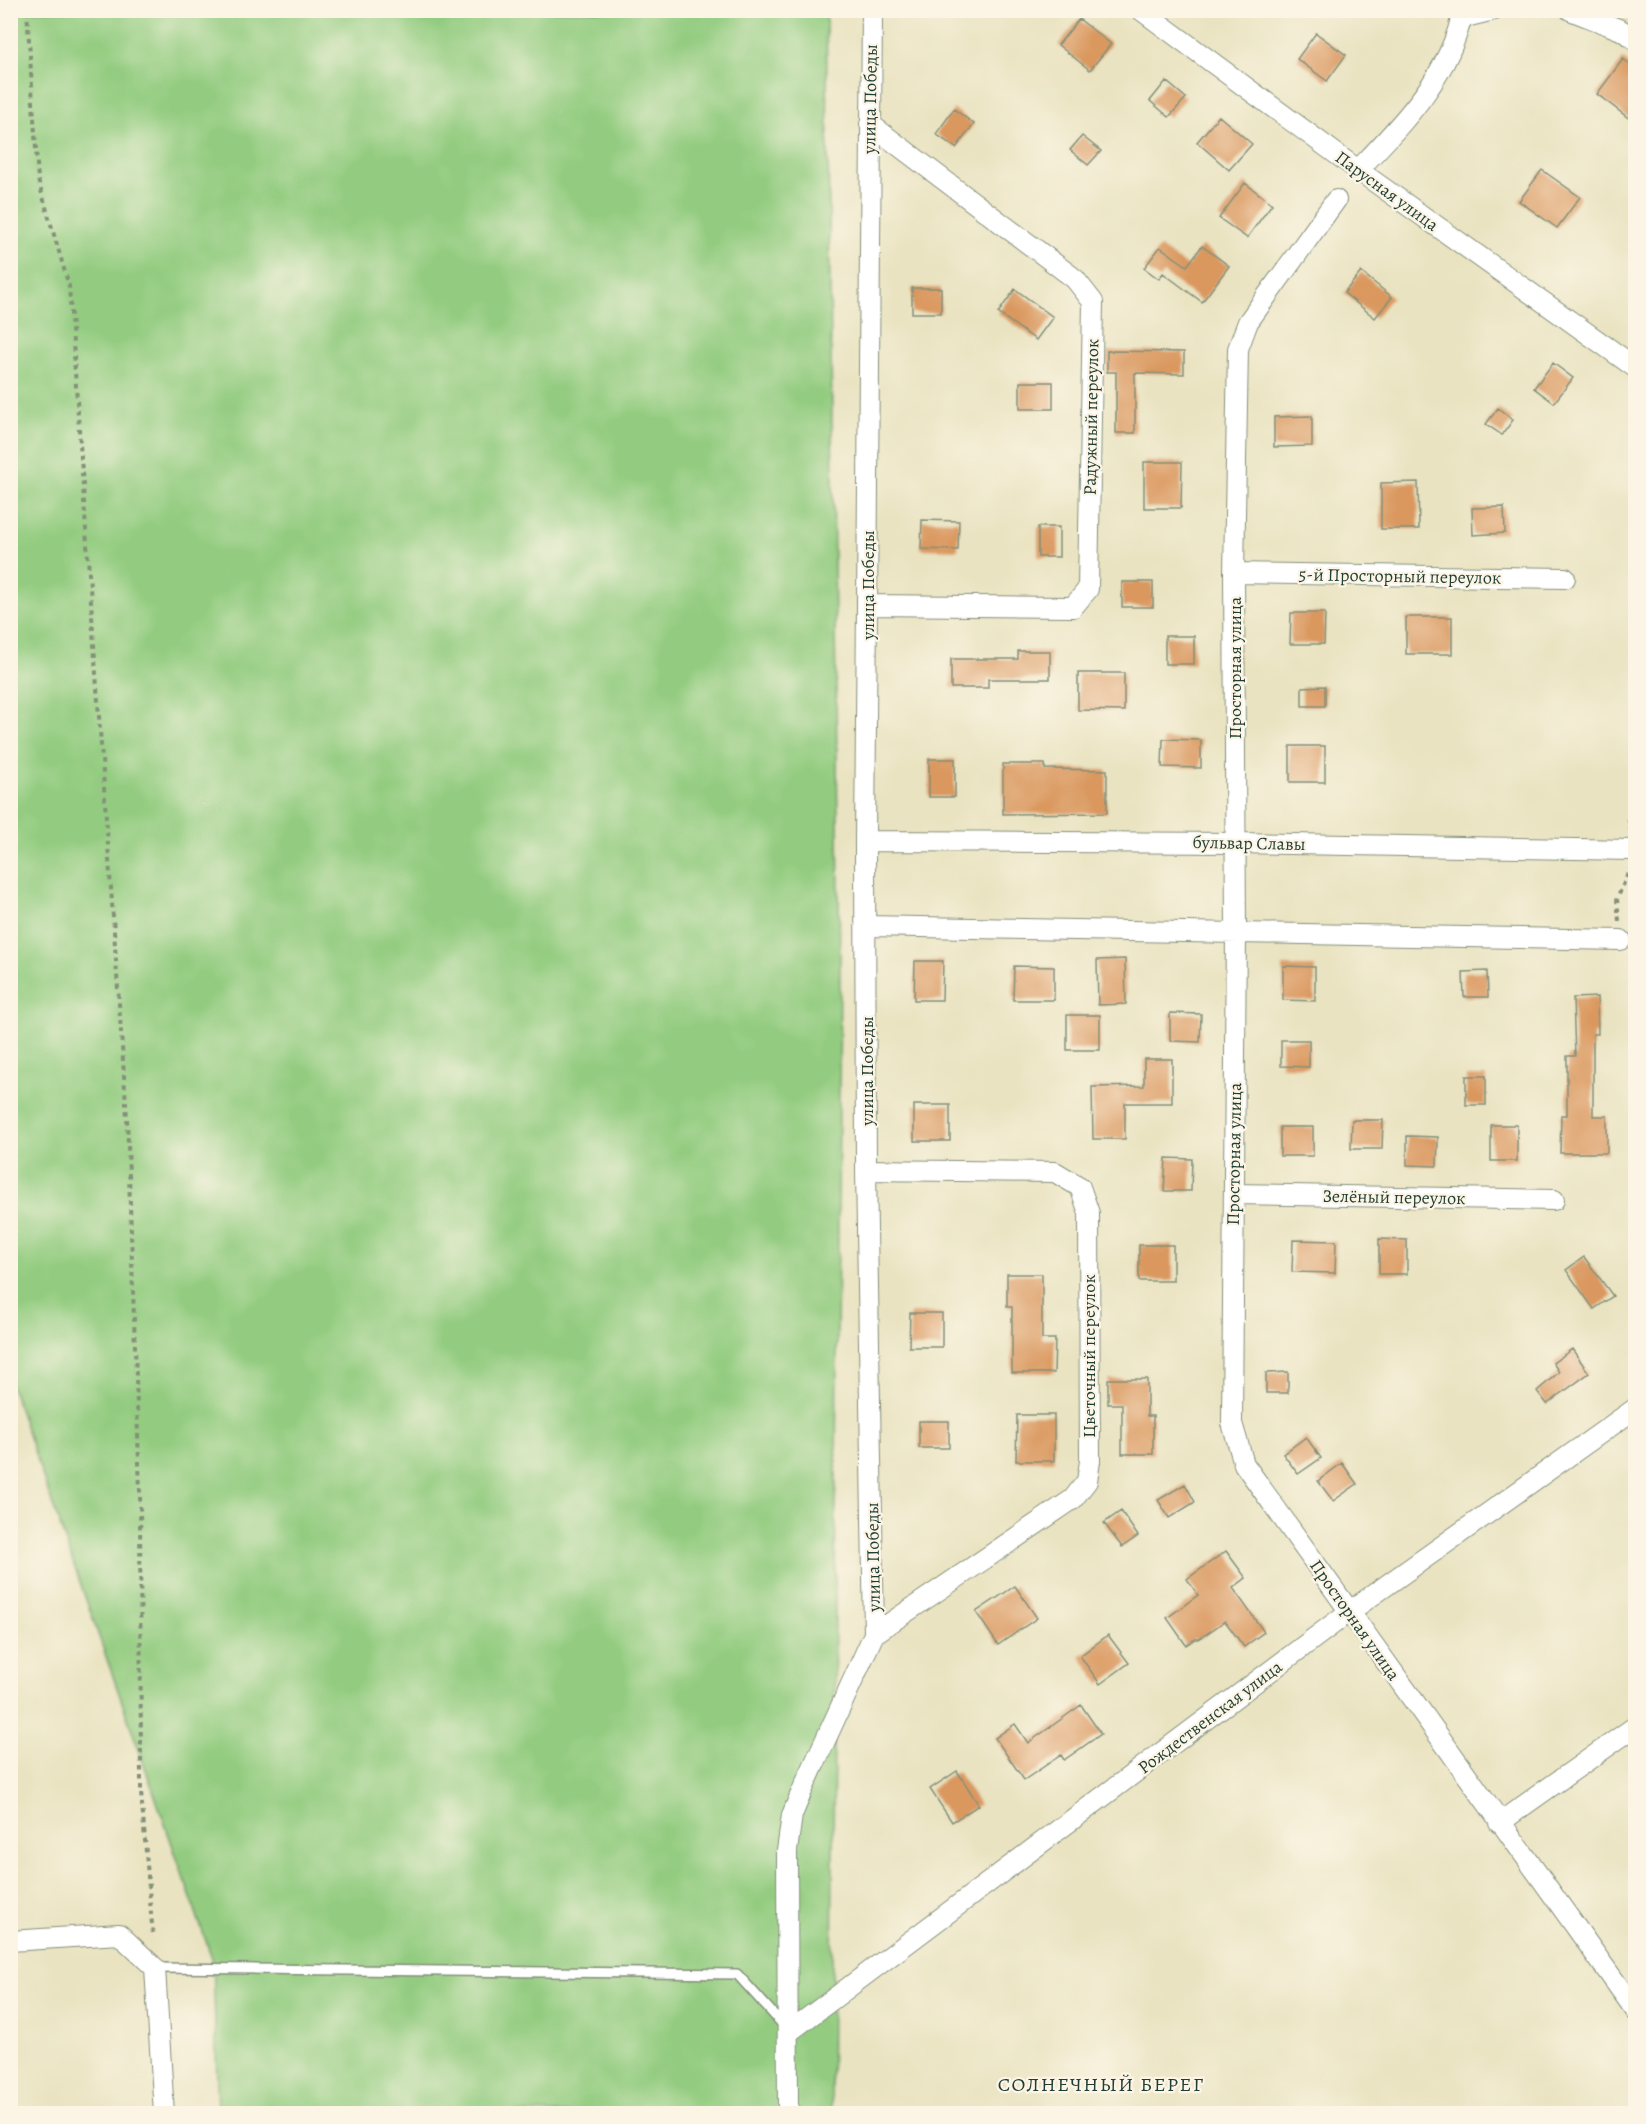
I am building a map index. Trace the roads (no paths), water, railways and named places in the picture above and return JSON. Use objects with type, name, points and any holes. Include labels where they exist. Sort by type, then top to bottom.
[{"type":"street","name":"улица Победы","points":[[788,2114],[787,1851],[792,1815],[874,1634],[866,1170],[865,841],[872,10]]},
{"type":"street","name":"Парусная улица","points":[[1141,10],[1358,170],[1635,368]]},
{"type":"street","points":[[1358,170],[1414,110],[1444,63],[1462,14],[1494,10]]},
{"type":"street","points":[[1570,10],[1621,30],[1635,40]]},
{"type":"street","name":"Радужный переулок","points":[[868,605],[1073,607],[1088,590],[1093,302],[1075,279],[870,124]]},
{"type":"street","name":"Просторная улица","points":[[1336,200],[1248,322],[1238,349],[1234,573],[1237,843],[1232,1423],[1244,1464],[1635,2011]]},
{"type":"street","name":"5-й Просторный переулок","points":[[1234,573],[1565,578]]},
{"type":"street","name":"бульвар Славы","points":[[865,841],[1237,843],[1633,850]]},
{"type":"street","points":[[867,926],[1621,940]]},
{"type":"street","name":"Цветочный переулок","points":[[866,1170],[1055,1172],[1080,1187],[1089,1213],[1089,1461],[1087,1481],[1073,1499],[874,1634]]},
{"type":"street","name":"Зелёный переулок","points":[[1234,1194],[1554,1200]]},
{"type":"street","name":"Рождественская улица","points":[[789,2032],[1349,1612],[1635,1408]]},
{"type":"street","points":[[1499,1823],[1635,1726]]},
{"type":"street","points":[[10,1941],[118,1934],[155,1968],[164,2114]]},
{"type":"lane","points":[[155,1968],[737,1974],[789,2032]]},
{"type":"district","name":"СОЛНЕЧНЫЙ БЕРЕГ","points":[[1101,2084]]}]
